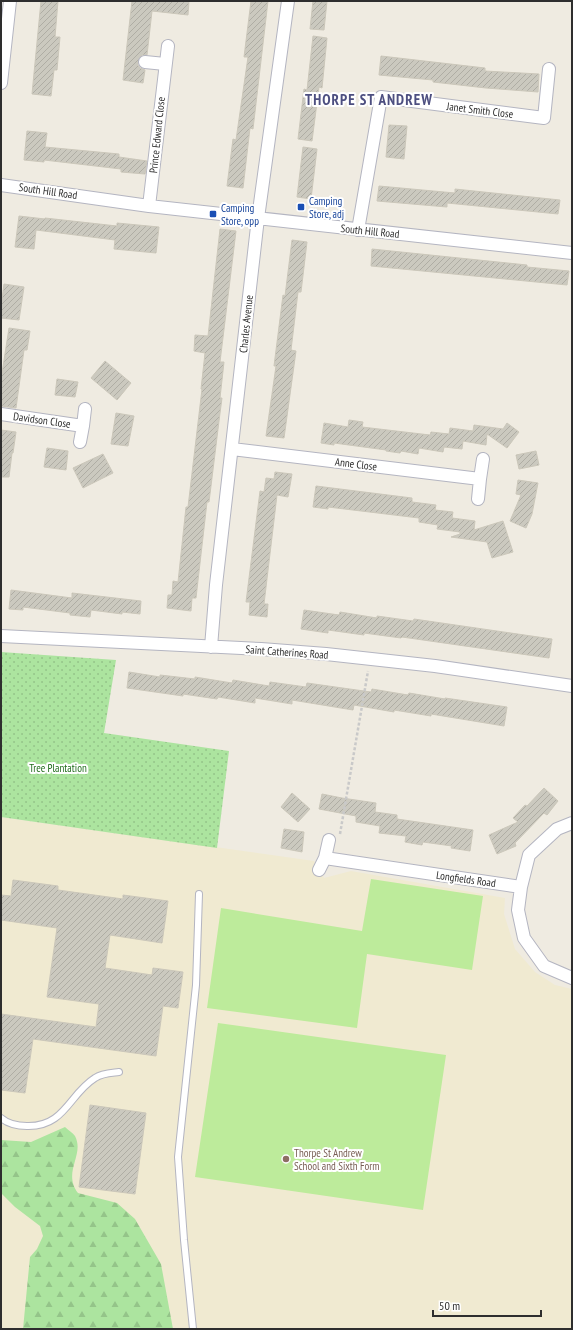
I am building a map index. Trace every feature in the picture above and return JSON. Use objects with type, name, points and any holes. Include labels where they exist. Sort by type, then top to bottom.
[{"type":"street","points":[[1,83],[10,1]]},
{"type":"street","name":"Charles Avenue","points":[[211,647],[215,592],[258,218],[288,1]]},
{"type":"street","name":"Prince Edward Close","points":[[150,206],[168,46]]},
{"type":"street","points":[[145,62],[166,64]]},
{"type":"street","name":"Janet Smith Close","points":[[358,230],[382,97],[544,118],[550,69]]},
{"type":"street","name":"South Hill Road","points":[[1,185],[150,206],[572,253]]},
{"type":"street","name":"Davidson Close","points":[[80,442],[85,409]]},
{"type":"street","name":"Davidson Close","points":[[1,414],[82,426]]},
{"type":"street","name":"Anne Close","points":[[232,449],[480,479]]},
{"type":"street","points":[[478,499],[483,459]]},
{"type":"street","name":"Saint Catherines Road","points":[[1,636],[276,650],[435,666],[572,686]]},
{"type":"street","points":[[572,823],[557,828],[529,855],[521,887],[518,910],[524,938],[544,966],[572,978]]},
{"type":"street","points":[[319,870],[326,858],[334,838]]},
{"type":"street","name":"Longfields Road","points":[[326,858],[521,887]]},
{"type":"lane","points":[[193,1329],[184,1240],[178,1157],[196,985],[199,894]]},
{"type":"lane","points":[[1,1118],[6,1122],[20,1126],[36,1126],[49,1122],[64,1111],[91,1080],[102,1075],[119,1072]]},
{"type":"path","points":[[334,838],[370,659]]},
{"type":"shaded area","name":"Thorpe St Andrew School and Sixth Form","points":[[1,817],[314,861],[324,878],[351,871],[505,898],[504,914],[515,949],[535,972],[555,985],[572,989],[572,1329],[1,1329]]},
{"type":"green space","name":"Tree Plantation","points":[[1,652],[116,660],[104,733],[229,751],[217,848],[1,817]]},
{"type":"green space","points":[[371,879],[483,896],[472,970],[367,954],[357,1028],[207,1008],[221,908],[362,931]]},
{"type":"green space","points":[[218,1023],[446,1055],[423,1210],[195,1177]]},
{"type":"green space","points":[[65,1127],[75,1136],[77,1143],[72,1178],[78,1193],[117,1203],[135,1219],[161,1264],[173,1329],[23,1329],[30,1257],[37,1249],[43,1236],[40,1226],[15,1207],[1,1193],[1,1140],[31,1142]]},
{"type":"building","points":[[41,1],[58,1],[55,37],[60,37],[57,70],[54,70],[51,96],[32,94]]},
{"type":"building","points":[[132,1],[189,1],[188,15],[152,11],[147,55],[142,55],[138,61],[140,68],[145,70],[143,83],[123,80]]},
{"type":"building","points":[[251,1],[268,1],[253,129],[250,128],[243,188],[227,186],[233,139],[236,140],[248,57],[244,57]]},
{"type":"building","points":[[313,1],[327,1],[324,30],[310,29]]},
{"type":"building","points":[[313,36],[327,38],[322,88],[319,87],[312,141],[298,139],[304,89],[307,90]]},
{"type":"building","points":[[381,56],[485,68],[485,71],[539,74],[538,92],[486,88],[433,82],[433,80],[379,75]]},
{"type":"building","points":[[389,125],[407,126],[404,159],[386,157]]},
{"type":"building","points":[[27,131],[47,133],[45,147],[119,154],[119,157],[147,161],[145,174],[121,172],[121,169],[44,160],[44,162],[24,160]]},
{"type":"building","points":[[303,147],[317,149],[311,199],[297,197]]},
{"type":"building","points":[[379,186],[455,193],[455,189],[560,200],[558,214],[447,203],[447,207],[377,201]]},
{"type":"building","points":[[19,216],[117,226],[117,223],[159,227],[156,253],[114,249],[115,240],[36,230],[34,249],[15,247]]},
{"type":"building","points":[[220,229],[236,231],[220,362],[224,362],[220,398],[222,398],[209,502],[207,502],[196,598],[192,598],[191,611],[167,608],[168,595],[172,595],[173,581],[178,582],[186,507],[188,507],[202,389],[205,353],[194,351],[195,335],[208,336]]},
{"type":"building","points":[[292,240],[307,242],[301,292],[298,292],[291,350],[296,351],[284,438],[266,436],[276,366],[274,366],[283,295],[285,296]]},
{"type":"building","points":[[372,249],[527,265],[527,267],[569,271],[567,285],[371,266]]},
{"type":"building","points":[[4,284],[24,287],[19,320],[1,318]]},
{"type":"building","points":[[9,328],[30,331],[27,350],[24,350],[16,408],[1,406],[1,373]]},
{"type":"building","points":[[105,361],[131,383],[117,400],[91,378]]},
{"type":"building","points":[[57,379],[78,382],[75,397],[55,395]]},
{"type":"building","points":[[116,413],[134,416],[128,446],[111,444]]},
{"type":"building","points":[[349,420],[363,422],[362,427],[430,435],[431,432],[449,434],[450,428],[473,431],[474,425],[503,429],[507,423],[519,432],[507,448],[487,434],[486,445],[463,441],[462,449],[444,447],[443,452],[419,448],[418,454],[401,451],[400,453],[334,443],[334,445],[321,443],[324,423],[348,427]]},
{"type":"building","points":[[1,430],[16,432],[9,477],[1,477]]},
{"type":"building","points":[[47,448],[68,451],[66,470],[44,467]]},
{"type":"building","points":[[536,451],[539,465],[519,469],[516,455]]},
{"type":"building","points":[[103,454],[113,473],[83,488],[73,468]]},
{"type":"building","points":[[275,472],[292,474],[288,497],[277,495],[264,604],[268,604],[267,617],[249,615],[250,602],[246,602],[260,491],[264,492],[266,478],[274,479]]},
{"type":"building","points":[[518,480],[538,483],[532,514],[526,528],[510,521],[521,495],[516,494]]},
{"type":"building","points":[[316,486],[412,498],[412,502],[436,505],[435,510],[453,512],[452,518],[475,521],[474,530],[503,521],[513,552],[492,558],[487,542],[451,537],[460,534],[460,532],[437,529],[438,525],[419,522],[419,518],[328,507],[328,509],[313,507]]},
{"type":"building","points":[[11,590],[72,598],[72,593],[141,601],[140,614],[122,612],[122,614],[91,610],[90,617],[23,607],[23,610],[9,609]]},
{"type":"building","points":[[304,610],[339,615],[340,612],[377,618],[377,616],[413,621],[414,619],[552,639],[549,658],[402,637],[364,633],[364,635],[328,630],[328,633],[301,629]]},
{"type":"building","points":[[129,672],[160,677],[160,675],[195,679],[195,677],[232,683],[233,680],[269,686],[270,682],[306,687],[307,683],[371,692],[372,689],[507,707],[504,726],[431,714],[431,716],[394,710],[394,712],[354,705],[353,710],[292,700],[292,704],[255,698],[255,703],[218,697],[217,699],[183,694],[183,696],[127,688]]},
{"type":"building","points":[[544,788],[558,801],[547,815],[544,813],[515,843],[516,846],[497,854],[489,835],[518,822],[513,818]]},
{"type":"building","points":[[292,793],[310,809],[298,822],[281,807]]},
{"type":"building","points":[[322,794],[376,803],[375,812],[397,815],[397,819],[473,830],[470,851],[451,848],[452,846],[423,842],[422,845],[405,842],[406,836],[379,833],[380,826],[356,822],[356,816],[319,809]]},
{"type":"building","points":[[284,829],[304,832],[302,852],[281,848]]},
{"type":"building","points":[[13,880],[58,886],[58,890],[123,899],[123,895],[168,901],[162,943],[110,935],[105,968],[152,975],[153,968],[183,972],[178,1008],[163,1006],[156,1056],[33,1039],[25,1093],[1,1090],[1,1014],[96,1027],[99,1004],[47,997],[57,928],[1,920],[1,895],[11,896]]},
{"type":"building","points":[[90,1105],[146,1113],[135,1194],[79,1187]]},
{"type":"place","name":"Camping Store, adj","points":[[301,207]]},
{"type":"place","name":"Camping Store, opp","points":[[213,214]]},
{"type":"place","name":"Thorpe St Andrew School and Sixth Form","points":[[286,1159]]},
{"type":"district","name":"THORPE ST ANDREW","points":[[369,100]]}]
